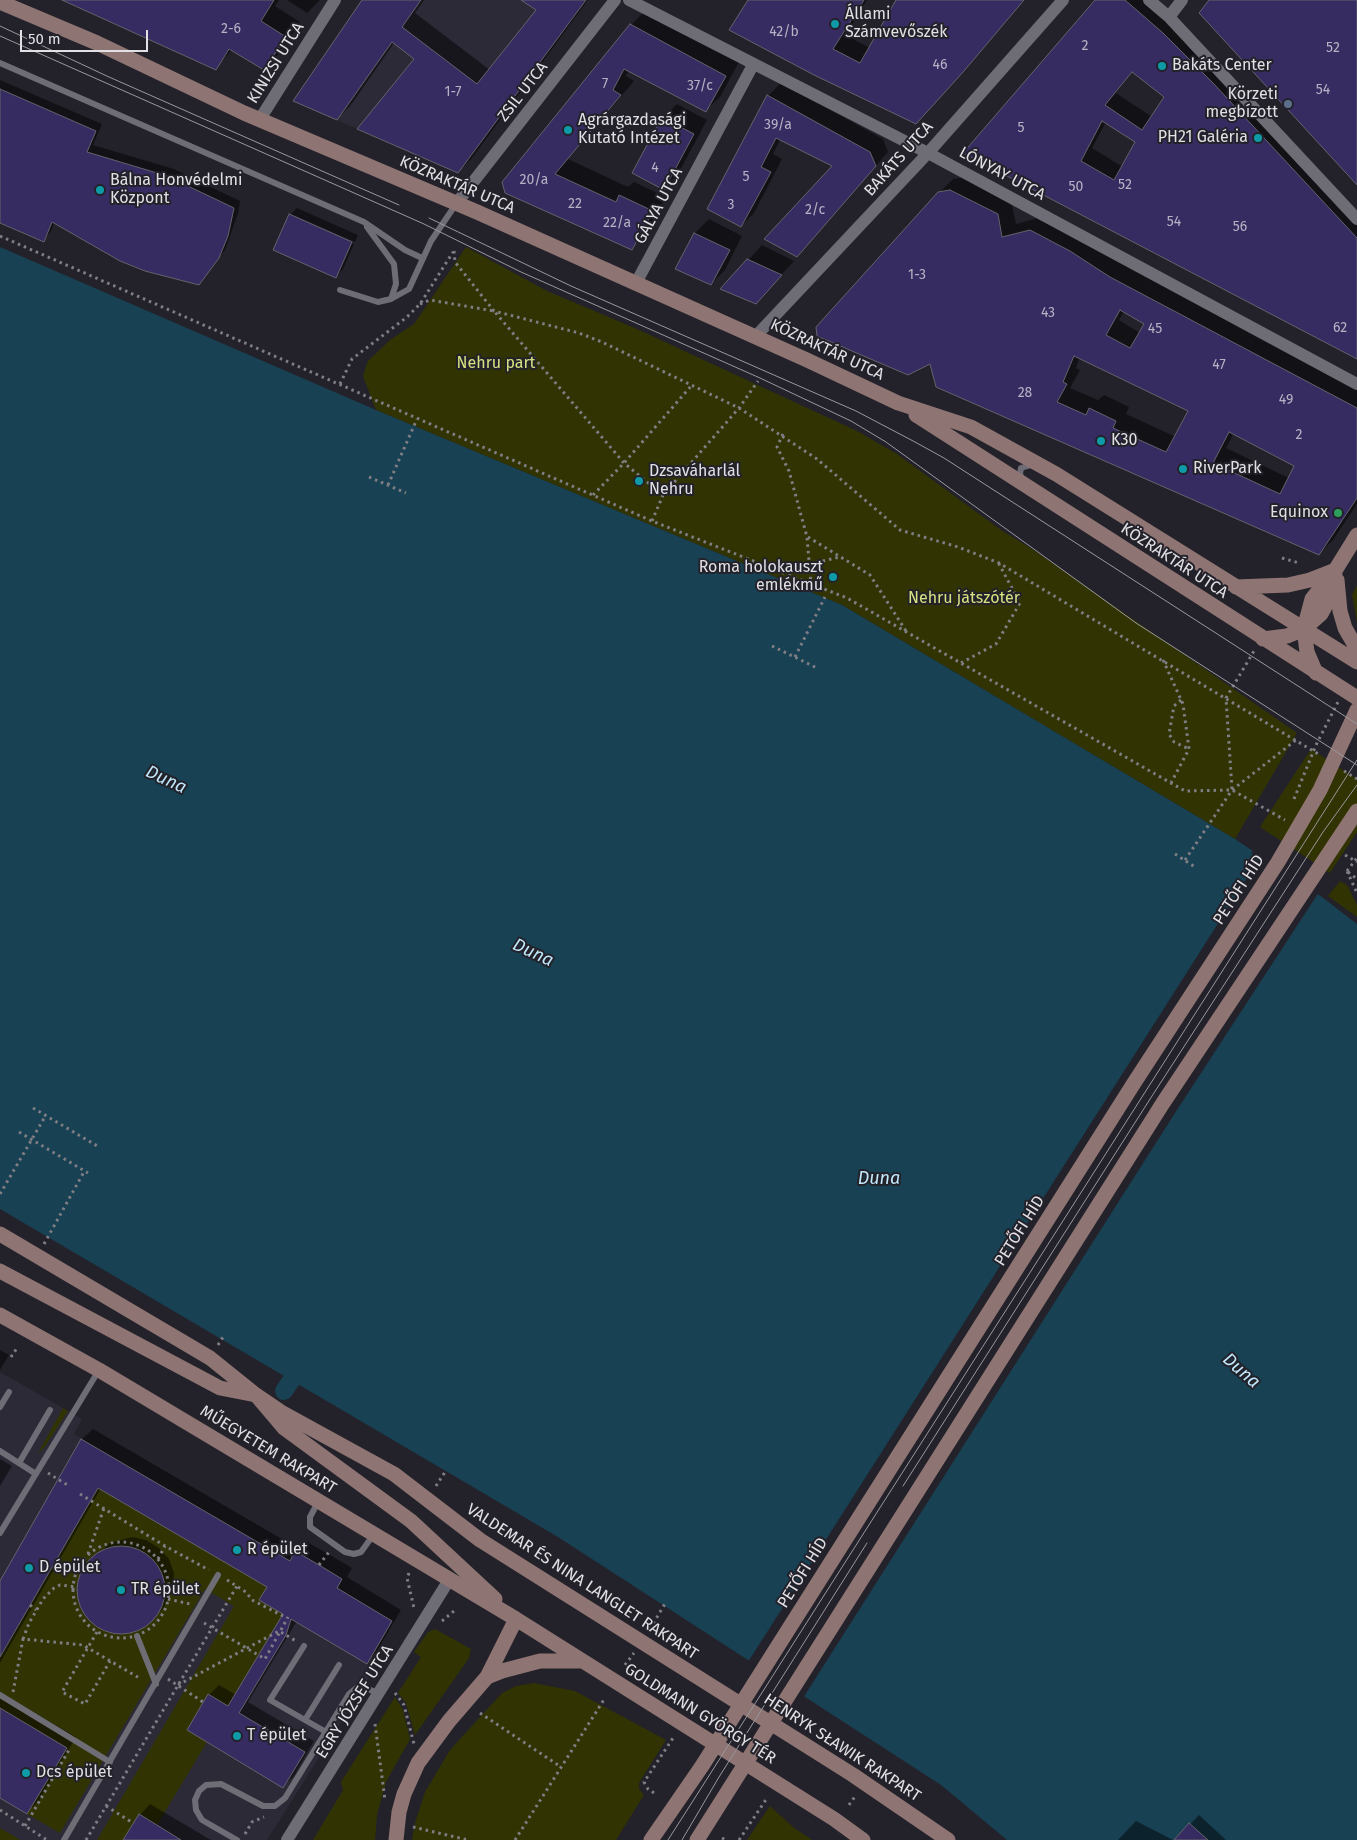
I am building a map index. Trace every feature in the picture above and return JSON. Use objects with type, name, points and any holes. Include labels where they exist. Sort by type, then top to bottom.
[{"type":"main road","name":"KÖZRAKTÁR UTCA","points":[[0,2],[97,43],[260,119],[636,283],[898,403],[971,428],[1056,474],[1357,662]]},
{"type":"main road","name":"KÖZRAKTÁR UTCA","points":[[898,403],[1040,495],[1259,645],[1316,673],[1357,698]]},
{"type":"main road","points":[[1316,673],[1307,652],[1304,629],[1312,599],[1336,569],[1357,535]]},
{"type":"main road","points":[[1236,587],[1288,585],[1310,580],[1336,569]]},
{"type":"main road","points":[[1336,569],[1340,611],[1344,628],[1357,649]]},
{"type":"main road","points":[[1259,645],[1304,629]]},
{"type":"main road","name":"PETŐFI HÍD","points":[[651,1840],[702,1766],[1124,1100],[1278,862],[1320,790],[1357,710]]},
{"type":"main road","points":[[698,1840],[731,1784],[1163,1103],[1357,811]]},
{"type":"main road","name":"VALDEMAR ÉS NINA LANGLET RAKPART","points":[[0,1234],[214,1361],[256,1395],[394,1474],[480,1540],[715,1687]]},
{"type":"main road","points":[[0,1272],[220,1388],[256,1395],[284,1428],[411,1521],[516,1619],[487,1677],[449,1721],[418,1763],[402,1803],[396,1840]]},
{"type":"main road","name":"MŰEGYETEM RAKPART","points":[[0,1315],[99,1370],[516,1619]]},
{"type":"main road","name":"GOLDMANN GYÖRGY TÉR","points":[[516,1619],[834,1819],[863,1840]]},
{"type":"main road","points":[[487,1677],[502,1670],[540,1661],[583,1661]]},
{"type":"main road","name":"HENRYK SŁAWIK RAKPART","points":[[715,1687],[854,1775],[948,1840]]},
{"type":"street","name":"KINIZSI UTCA","points":[[260,119],[335,0]]},
{"type":"street","name":"ZSIL UTCA","points":[[456,204],[615,0]]},
{"type":"street","name":"LÓNYAY UTCA","points":[[629,0],[928,153],[1357,384]]},
{"type":"street","name":"BAKÁTS UTCA","points":[[755,337],[928,153],[1063,0]]},
{"type":"street","points":[[1149,0],[1169,17],[1357,220]]},
{"type":"street","points":[[1169,17],[1182,0]]},
{"type":"street","name":"GÁLYA UTCA","points":[[636,283],[753,65]]},
{"type":"street","name":"EGRY JÓZSEF UTCA","points":[[288,1840],[449,1580]]},
{"type":"lane","points":[[0,64],[364,222],[405,250],[422,258]]},
{"type":"lane","points":[[340,290],[378,302],[392,299],[409,288],[422,258],[456,204]]},
{"type":"lane","points":[[364,222],[394,264],[396,284],[392,299]]},
{"type":"lane","points":[[1040,495],[1023,480],[1020,474],[1021,468],[1035,465],[1056,474]]},
{"type":"lane","points":[[0,1533],[99,1370]]},
{"type":"lane","points":[[0,1407],[9,1392]]},
{"type":"lane","points":[[19,1463],[50,1410]]},
{"type":"lane","points":[[0,1451],[19,1463],[38,1471]]},
{"type":"lane","points":[[319,1501],[310,1516],[310,1527],[345,1552],[354,1554],[361,1552],[374,1534]]},
{"type":"lane","points":[[64,1840],[218,1575]]},
{"type":"lane","points":[[137,1636],[155,1686]]},
{"type":"lane","points":[[304,1646],[270,1700],[326,1732]]},
{"type":"lane","points":[[305,1720],[339,1665]]},
{"type":"lane","points":[[237,1840],[202,1820],[196,1810],[195,1800],[199,1791],[206,1786],[221,1784],[263,1806],[271,1807],[281,1802],[349,1694],[360,1685],[379,1694]]},
{"type":"lane","points":[[0,1695],[110,1762]]},
{"type":"path","points":[[0,236],[593,495],[847,598],[1185,791],[1232,790]]},
{"type":"path","points":[[340,384],[352,359],[408,317],[420,304],[454,251],[455,262],[494,311],[624,463],[663,495]]},
{"type":"path","points":[[420,304],[430,300],[494,311],[579,333],[739,408],[783,434],[835,473],[900,530],[958,547],[999,564],[1163,660],[1326,760]]},
{"type":"path","points":[[652,520],[663,495],[739,408],[758,381]]},
{"type":"path","points":[[593,495],[624,463],[692,385]]},
{"type":"path","points":[[388,485],[417,419]]},
{"type":"path","points":[[783,434],[777,447],[789,471],[807,537],[811,585]]},
{"type":"path","points":[[369,477],[406,493]]},
{"type":"path","points":[[807,537],[870,575],[907,633]]},
{"type":"path","points":[[810,564],[840,557]]},
{"type":"path","points":[[1282,558],[1299,563]]},
{"type":"path","points":[[961,663],[996,644],[1020,603],[999,564]]},
{"type":"path","points":[[794,657],[825,598]]},
{"type":"path","points":[[1232,790],[1226,698],[1259,645]]},
{"type":"path","points":[[772,646],[817,668]]},
{"type":"path","points":[[1163,660],[1181,700],[1189,749],[1171,783]]},
{"type":"path","points":[[1291,808],[1316,746],[1340,697]]},
{"type":"path","points":[[1181,700],[1174,706],[1169,734],[1174,742],[1189,749]]},
{"type":"path","points":[[1185,860],[1232,790],[1296,740]]},
{"type":"path","points":[[1342,769],[1357,779]]},
{"type":"path","points":[[1175,854],[1196,866]]},
{"type":"path","points":[[1347,871],[1356,860]]},
{"type":"path","points":[[1347,871],[1357,878]]},
{"type":"path","points":[[1347,871],[1357,893]]},
{"type":"path","points":[[33,1108],[99,1146]]},
{"type":"path","points":[[0,1194],[46,1115]]},
{"type":"path","points":[[19,1132],[86,1172],[44,1244]]},
{"type":"path","points":[[11,1357],[17,1348]]},
{"type":"path","points":[[38,1471],[69,1486]]},
{"type":"path","points":[[80,1494],[165,1546],[237,1586],[252,1600],[287,1617],[265,1659],[203,1622]]},
{"type":"path","points":[[88,1554],[105,1544],[124,1542],[143,1547],[158,1559],[168,1578],[168,1599],[166,1609],[154,1625],[137,1636],[118,1639],[97,1632],[79,1614],[72,1596],[77,1569],[88,1554],[104,1508]]},
{"type":"path","points":[[158,1559],[165,1546]]},
{"type":"path","points":[[408,1573],[408,1586]]},
{"type":"path","points":[[11,1702],[23,1639],[36,1610],[54,1588],[60,1585],[74,1587]]},
{"type":"path","points":[[86,1840],[237,1586]]},
{"type":"path","points":[[168,1599],[201,1606]]},
{"type":"path","points":[[220,1604],[224,1606]]},
{"type":"path","points":[[30,1605],[36,1610]]},
{"type":"path","points":[[279,1631],[286,1635]]},
{"type":"path","points":[[178,1685],[279,1631]]},
{"type":"path","points":[[97,1632],[62,1692],[85,1704],[110,1660]]},
{"type":"path","points":[[23,1639],[83,1645],[155,1686]]},
{"type":"path","points":[[169,1680],[203,1702]]},
{"type":"path","points":[[515,1840],[605,1698]]},
{"type":"path","points":[[404,1706],[414,1744]]},
{"type":"path","points":[[480,1713],[561,1767]]},
{"type":"path","points":[[376,1730],[385,1803]]},
{"type":"path","points":[[654,1793],[648,1790],[644,1782],[672,1738]]},
{"type":"path","points":[[25,1826],[75,1740]]},
{"type":"path","points":[[118,1767],[126,1772]]},
{"type":"path","points":[[849,1805],[859,1791]]},
{"type":"path","points":[[739,1840],[767,1798]]},
{"type":"path","points":[[106,1806],[133,1823]]},
{"type":"path","points":[[242,1840],[252,1822],[265,1817],[271,1807]]},
{"type":"path","points":[[0,1810],[47,1840]]},
{"type":"path","points":[[412,1827],[468,1840]]},
{"type":"shaded area","points":[[362,0],[581,0],[584,2],[459,173],[293,101]]},
{"type":"shaded area","points":[[0,1372],[82,1419],[74,1434],[290,1561],[295,1551],[319,1565],[342,1579],[337,1589],[392,1621],[367,1664],[375,1669],[267,1840],[0,1840]]},
{"type":"green space","name":"Nehru part","points":[[466,247],[547,291],[637,329],[857,431],[897,454],[1001,530],[1032,549],[1297,733],[1235,839],[842,605],[376,410],[363,376],[368,361],[390,340],[414,324]]},
{"type":"green space","points":[[1357,585],[1357,623],[1352,595]]},
{"type":"green space","points":[[1311,749],[1357,779],[1357,832],[1330,873],[1260,827]]},
{"type":"green space","points":[[1340,881],[1347,885],[1357,905],[1357,917],[1328,896]]},
{"type":"green space","points":[[63,1408],[68,1411],[44,1448],[38,1453]]},
{"type":"green space","points":[[98,1488],[267,1587],[259,1600],[283,1614],[228,1706],[208,1695],[187,1730],[207,1742],[157,1825],[139,1815],[123,1840],[97,1840],[234,1606],[205,1589],[60,1833],[27,1814],[66,1748],[0,1708],[0,1657]],"holes":[[[121,1546],[144,1552],[155,1562],[163,1576],[165,1591],[162,1606],[154,1619],[142,1629],[120,1635],[98,1628],[86,1618],[79,1605],[76,1589],[82,1567],[93,1556],[106,1548]]]},
{"type":"green space","points":[[435,1629],[471,1649],[469,1658],[415,1735],[406,1703],[398,1693],[421,1657],[414,1652],[428,1632]]},
{"type":"green space","points":[[534,1683],[575,1691],[666,1740],[639,1783],[639,1789],[644,1795],[616,1840],[412,1840],[415,1823],[425,1792],[450,1750],[502,1693],[516,1686]]},
{"type":"green space","points":[[395,1697],[403,1710],[410,1739],[386,1782],[377,1815],[375,1840],[313,1840],[343,1790],[341,1782]]},
{"type":"green space","points":[[770,1806],[793,1827],[812,1840],[747,1840]]},
{"type":"green space","points":[[0,1828],[17,1838],[20,1840],[0,1840]]},
{"type":"water","name":"Duna","points":[[0,247],[376,410],[842,605],[1235,839],[1322,897],[1357,924],[1357,1840],[1007,1840],[941,1785],[558,1537],[0,1209]]},
{"type":"pier","points":[[1255,849],[1319,892],[1175,1113],[803,1698],[748,1662],[1259,859],[1251,853]]},
{"type":"building","points":[[62,0],[274,0],[261,21],[286,37],[264,70],[229,49],[216,70]]},
{"type":"building","points":[[362,0],[421,0],[402,27],[477,84],[536,10],[521,0],[586,0],[458,173],[357,129],[414,59],[392,42],[337,120],[293,101]]},
{"type":"building","points":[[748,0],[864,0],[833,49],[860,63],[896,0],[1024,0],[916,124],[814,75],[729,30]]},
{"type":"building","points":[[1095,0],[1125,0],[1163,33],[1213,83],[1357,238],[1357,359],[963,153]],"holes":[[[1132,72],[1164,97],[1142,130],[1105,105]],[[1102,121],[1135,142],[1114,180],[1081,161]]]},
{"type":"building","points":[[1209,0],[1357,0],[1357,185],[1199,13]]},
{"type":"building","points":[[630,24],[726,76],[706,112],[624,69],[613,90],[621,95],[555,174],[616,202],[619,195],[653,211],[632,250],[505,193],[502,182]]},
{"type":"building","name":"Bálna Honvédelmi Központ","points":[[0,89],[96,131],[87,152],[167,176],[234,208],[228,236],[219,258],[199,285],[145,271],[120,261],[52,222],[44,242],[0,223]]},
{"type":"building","points":[[767,95],[870,152],[876,166],[797,257],[764,239],[832,166],[776,138],[761,167],[771,172],[741,227],[707,209]]},
{"type":"building","points":[[662,117],[694,134],[664,190],[632,173]]},
{"type":"building","points":[[950,190],[998,214],[1002,237],[1030,230],[1070,251],[1110,277],[1357,408],[1357,498],[1319,555],[936,387],[930,364],[908,375],[817,336],[816,327],[938,192]],"holes":[[[1120,310],[1144,324],[1130,348],[1106,335]],[[1074,356],[1188,411],[1166,452],[1113,428],[1116,421],[1089,408],[1086,415],[1057,402],[1067,384],[1063,382]],[[1229,432],[1294,466],[1280,494],[1213,463]]]},
{"type":"building","points":[[289,214],[352,242],[336,278],[273,250]]},
{"type":"building","points":[[694,233],[730,250],[711,285],[675,269]]},
{"type":"building","points":[[747,259],[782,275],[756,304],[720,289]]},
{"type":"building","points":[[81,1439],[290,1561],[295,1551],[319,1565],[342,1579],[337,1588],[392,1621],[367,1664],[291,1619],[286,1635],[239,1713],[305,1752],[283,1788],[187,1730],[208,1694],[228,1706],[283,1614],[259,1600],[267,1587],[98,1488],[0,1657],[0,1581]]},
{"type":"building","name":"TR épület","points":[[112,1546],[130,1546],[146,1553],[158,1565],[165,1581],[165,1599],[158,1615],[146,1627],[130,1634],[112,1634],[96,1627],[84,1615],[77,1599],[77,1581],[84,1565],[96,1553]]},
{"type":"building","name":"Dcs épület","points":[[0,1708],[67,1748],[27,1814],[0,1798]]},
{"type":"building","points":[[139,1814],[181,1840],[123,1840]]},
{"type":"building","points":[[1189,1823],[1208,1840],[1174,1840]]},
{"type":"waterway","points":[[284,1391],[305,1360]]},
{"type":"tram line","points":[[0,26],[109,77],[399,205]]},
{"type":"tram line","points":[[0,36],[424,224],[521,272],[760,378],[851,421],[886,442],[1136,623],[1357,765]]},
{"type":"tram line","points":[[429,218],[571,286],[856,411],[915,442],[944,458],[1357,724]]},
{"type":"tram line","points":[[668,1840],[1357,760]]},
{"type":"tram line","points":[[903,1486],[1152,1096],[1323,832],[1357,785]]},
{"type":"tram line","points":[[682,1840],[719,1777],[867,1543]]},
{"type":"place","name":"Állami Számvevőszék","points":[[835,24]]},
{"type":"place","name":"Bakáts Center","points":[[1162,66]]},
{"type":"place","name":"Körzeti megbízott","points":[[1288,104]]},
{"type":"place","name":"Agrárgazdasági Kutató Intézet","points":[[568,130]]},
{"type":"place","name":"PH21 Galéria","points":[[1258,138]]},
{"type":"place","name":"Bálna Honvédelmi Központ","points":[[100,190]]},
{"type":"place","name":"K30","points":[[1101,441]]},
{"type":"place","name":"RiverPark","points":[[1183,469]]},
{"type":"place","name":"Dzsaváharlál Nehru","points":[[639,481]]},
{"type":"place","name":"Equinox","points":[[1338,513]]},
{"type":"place","name":"Roma holokauszt emlékmű","points":[[833,577]]},
{"type":"place","name":"R épület","points":[[237,1550]]},
{"type":"place","name":"D épület","points":[[29,1568]]},
{"type":"place","name":"TR épület","points":[[121,1590]]},
{"type":"place","name":"T épület","points":[[237,1736]]},
{"type":"place","name":"Dcs épület","points":[[26,1773]]},
{"type":"park label","name":"Nehru játszótér","points":[[964,599]]}]
